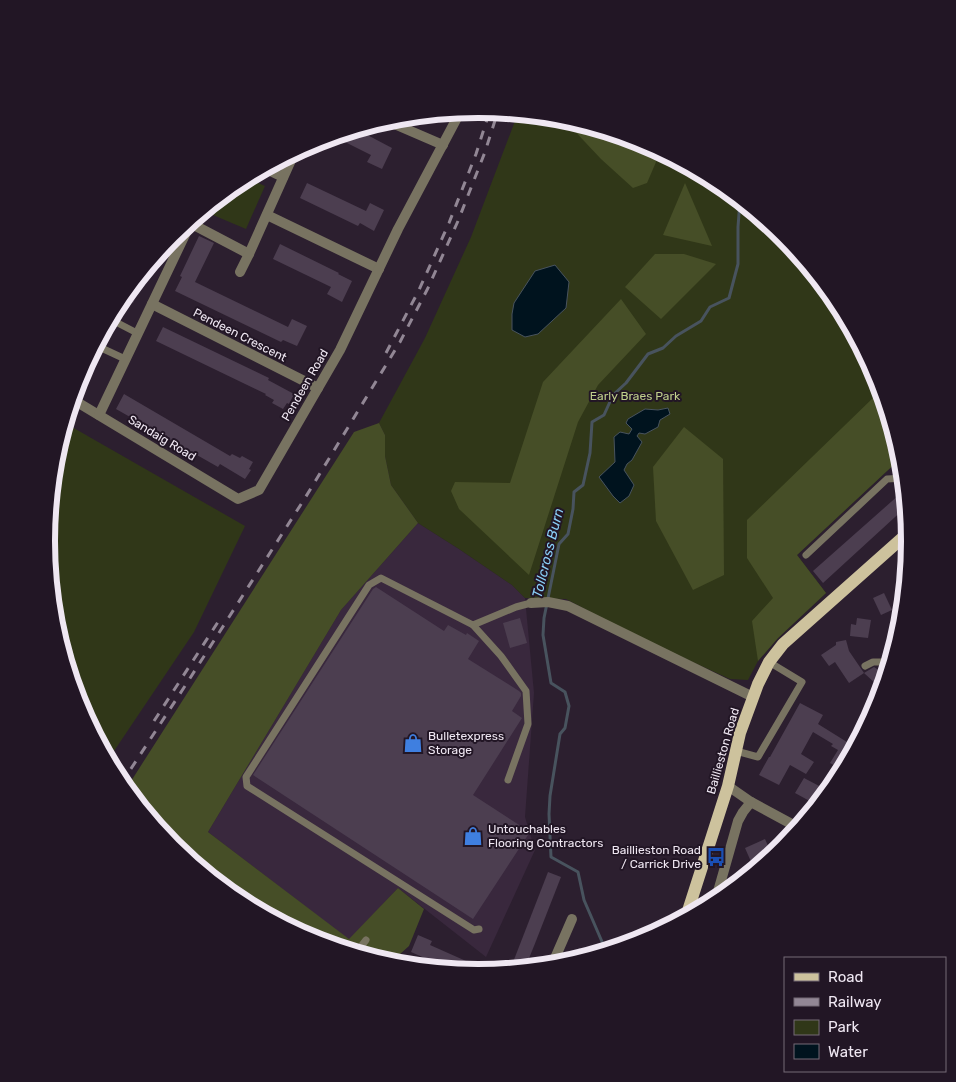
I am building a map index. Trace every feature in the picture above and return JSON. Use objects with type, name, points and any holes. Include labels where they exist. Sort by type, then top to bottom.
[{"type":"main road","name":"Baillieston Road","points":[[689,907],[728,786],[740,733],[758,684],[769,662],[783,644],[901,539]]},
{"type":"street","name":"Pendeen Road","points":[[238,499],[259,490],[340,350],[398,229],[457,119]]},
{"type":"street","points":[[398,126],[443,145]]},
{"type":"street","points":[[240,272],[290,163]]},
{"type":"street","points":[[272,172],[283,177]]},
{"type":"street","points":[[266,215],[379,269]]},
{"type":"street","points":[[197,225],[249,254]]},
{"type":"street","points":[[99,415],[183,238]]},
{"type":"street","name":"Pendeen Crescent","points":[[152,304],[318,388]]},
{"type":"street","name":"Sandaig Road","points":[[78,402],[238,499]]},
{"type":"street","points":[[531,603],[548,602],[568,606],[753,697]]},
{"type":"street","points":[[728,786],[751,802],[792,825]]},
{"type":"street","points":[[719,889],[738,821],[751,802]]},
{"type":"street","points":[[556,957],[572,919]]},
{"type":"lane","points":[[116,322],[137,333]]},
{"type":"lane","points":[[102,348],[125,359]]},
{"type":"lane","points":[[806,555],[886,479],[896,478]]},
{"type":"lane","points":[[479,929],[474,930],[247,786],[246,778],[369,584],[380,578],[473,625],[501,656],[526,691],[528,724],[508,780]]},
{"type":"lane","points":[[473,625],[516,607],[531,603]]},
{"type":"lane","points":[[865,666],[873,662],[884,661]]},
{"type":"lane","points":[[736,751],[758,756],[802,682],[769,662]]},
{"type":"lane","points":[[360,947],[366,940]]},
{"type":"shaded area","points":[[418,523],[512,585],[525,598],[534,693],[525,817],[535,850],[486,957],[398,888],[349,940],[208,832],[341,610]]},
{"type":"green space","name":"Early Braes Park","points":[[515,120],[561,126],[614,140],[640,150],[690,175],[713,189],[736,205],[777,242],[814,283],[830,306],[869,379],[887,432],[894,465],[797,555],[826,593],[778,638],[758,661],[748,680],[730,679],[642,639],[566,599],[525,598],[512,585],[418,523],[391,485],[385,456],[385,435],[379,423],[425,338],[471,237]]},
{"type":"green space","points":[[572,129],[614,140],[640,150],[654,157],[656,162],[647,183],[633,188],[601,159]]},
{"type":"green space","points":[[255,182],[265,186],[246,229],[213,215],[220,205]]},
{"type":"green space","points":[[685,183],[712,246],[663,235]]},
{"type":"green space","points":[[655,254],[684,254],[716,264],[661,319],[625,287]]},
{"type":"green space","points":[[621,299],[646,334],[598,385],[578,422],[529,575],[459,509],[451,491],[455,482],[510,483],[543,382]]},
{"type":"green space","points":[[876,397],[887,432],[894,465],[797,555],[826,593],[778,638],[758,661],[752,621],[773,598],[747,558],[747,520]]},
{"type":"green space","points":[[379,423],[385,435],[385,456],[391,485],[418,523],[341,610],[208,832],[349,939],[398,888],[424,909],[409,946],[397,956],[342,942],[316,932],[266,907],[243,893],[220,877],[179,840],[142,799],[130,782],[354,432]]},
{"type":"green space","points":[[71,426],[245,526],[194,632],[113,753],[87,703],[77,677],[63,624],[59,596],[56,569],[56,513],[63,458]]},
{"type":"green space","points":[[684,427],[723,459],[724,575],[693,590],[656,521],[653,467]]},
{"type":"water","points":[[555,265],[569,282],[566,308],[538,334],[525,337],[512,330],[514,303],[535,271]]},
{"type":"water","points":[[668,408],[670,414],[660,420],[658,427],[645,434],[639,433],[637,436],[642,442],[624,470],[634,485],[629,496],[620,503],[599,477],[615,462],[614,437],[620,432],[629,434],[632,429],[626,423],[628,419],[645,409],[658,410]]},
{"type":"building","points":[[364,133],[392,148],[382,169],[367,162],[371,155],[341,140]]},
{"type":"building","points":[[307,183],[366,211],[370,203],[384,210],[374,231],[360,223],[358,226],[300,198]]},
{"type":"building","points":[[199,236],[214,243],[195,282],[288,327],[292,319],[307,326],[297,346],[283,340],[281,342],[175,291]]},
{"type":"building","points":[[280,244],[352,281],[342,302],[327,294],[331,287],[273,259]]},
{"type":"building","points":[[143,282],[133,303],[129,301]]},
{"type":"building","points":[[163,327],[269,378],[268,380],[294,394],[289,404],[287,403],[283,409],[272,403],[274,400],[266,394],[156,341]]},
{"type":"building","points":[[124,394],[230,456],[232,454],[240,458],[242,456],[253,462],[249,469],[251,470],[245,479],[220,464],[218,467],[116,409]]},
{"type":"building","points":[[898,496],[900,513],[823,583],[813,571]]},
{"type":"building","points":[[376,587],[444,631],[448,625],[466,635],[467,633],[479,641],[468,659],[521,693],[512,711],[522,718],[473,795],[530,832],[473,919],[253,775]]},
{"type":"building","points":[[884,593],[892,610],[881,615],[873,598]]},
{"type":"building","points":[[520,618],[527,643],[510,648],[503,623]]},
{"type":"building","points":[[857,618],[871,620],[868,638],[850,636],[851,624],[856,625]]},
{"type":"building","points":[[846,640],[849,651],[864,673],[849,683],[835,662],[829,666],[821,655],[836,645],[836,642]]},
{"type":"building","points":[[874,667],[880,671],[881,669],[874,691],[872,689],[876,684],[864,673]]},
{"type":"building","points":[[800,703],[823,715],[818,724],[849,743],[836,766],[830,763],[838,750],[831,746],[833,744],[813,732],[801,754],[814,762],[806,774],[790,765],[779,785],[759,775]]},
{"type":"building","points":[[804,778],[822,787],[811,802],[795,793]]},
{"type":"building","points":[[765,839],[769,848],[752,863],[745,848]]},
{"type":"building","points":[[548,872],[561,877],[528,961],[513,962]]},
{"type":"building","points":[[418,935],[432,941],[430,945],[466,961],[465,964],[431,961],[411,952]]},
{"type":"waterway","name":"Tollcross Burn","points":[[603,945],[584,900],[578,872],[551,857],[550,796],[560,734],[565,728],[569,706],[565,692],[551,683],[543,635],[544,618],[559,544],[568,534],[574,492],[583,485],[590,453],[592,422],[604,415],[613,395],[626,383],[648,354],[663,348],[676,336],[701,321],[710,307],[729,298],[738,264],[739,208]]},
{"type":"railway","points":[[386,353],[419,290],[449,223],[476,154],[487,118]]},
{"type":"railway","points":[[126,776],[305,498],[400,342],[428,288],[458,221],[485,152],[496,119]]},
{"type":"railway","points":[[154,721],[218,622]]},
{"type":"place","name":"Bulletexpress Storage","points":[[413,743]]},
{"type":"place","name":"Untouchables Flooring Contractors","points":[[473,836]]},
{"type":"place","name":"Baillieston Road / Carrick Drive","points":[[716,857]]}]
